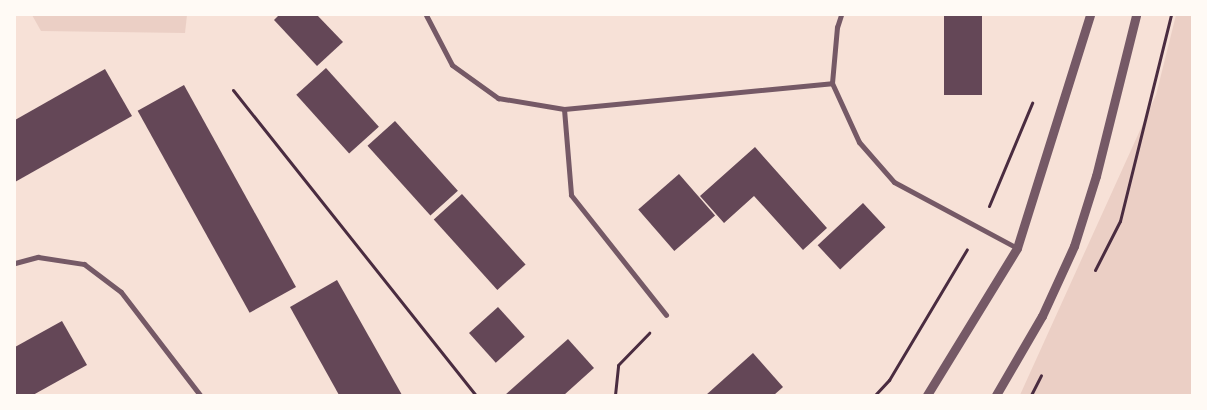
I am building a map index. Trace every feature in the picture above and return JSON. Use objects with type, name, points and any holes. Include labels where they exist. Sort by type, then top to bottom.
[{"type":"street","points":[[426,15],[452,64],[498,98],[564,109],[832,83]]},
{"type":"street","points":[[841,15],[837,27],[832,83],[859,142],[894,182],[1017,248]]},
{"type":"street","points":[[927,395],[1017,248],[1090,15]]},
{"type":"street","points":[[996,395],[1042,316],[1074,246],[1096,176],[1136,15]]},
{"type":"street","points":[[564,109],[571,195],[666,315]]},
{"type":"street","points":[[15,263],[38,257],[84,264],[121,292],[200,395]]},
{"type":"path","points":[[233,90],[476,395]]},
{"type":"path","points":[[615,395],[618,365],[666,315]]},
{"type":"shaded area","points":[[32,15],[187,15],[185,33],[41,31]]},
{"type":"shaded area","points":[[1176,15],[1192,15],[1192,395],[1020,395],[1156,95]]},
{"type":"building","points":[[279,15],[317,15],[343,42],[317,66],[274,20]]},
{"type":"building","points":[[944,15],[982,15],[982,95],[944,95]]},
{"type":"building","points":[[326,68],[379,127],[349,153],[296,95]]},
{"type":"building","points":[[105,69],[132,116],[15,182],[15,120]]},
{"type":"building","points":[[184,85],[296,287],[250,313],[138,111]]},
{"type":"building","points":[[395,121],[458,191],[430,216],[368,146]]},
{"type":"building","points":[[755,147],[827,228],[803,250],[754,196],[724,223],[700,196]]},
{"type":"building","points":[[679,174],[715,216],[674,251],[638,209]]},
{"type":"building","points":[[462,194],[526,265],[497,290],[434,219]]},
{"type":"building","points":[[863,203],[886,227],[840,269],[818,245]]},
{"type":"building","points":[[337,280],[402,395],[339,395],[290,307]]},
{"type":"building","points":[[498,307],[525,337],[496,363],[469,333]]},
{"type":"building","points":[[62,321],[87,365],[33,395],[15,395],[15,347]]},
{"type":"building","points":[[568,339],[594,368],[564,395],[505,395]]},
{"type":"building","points":[[753,353],[783,387],[774,395],[706,395]]}]
